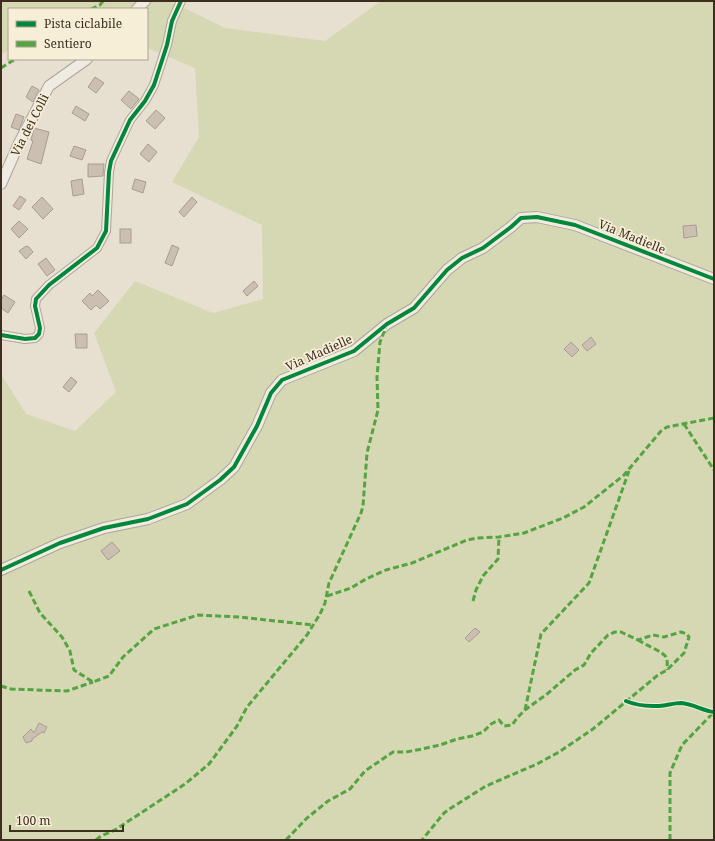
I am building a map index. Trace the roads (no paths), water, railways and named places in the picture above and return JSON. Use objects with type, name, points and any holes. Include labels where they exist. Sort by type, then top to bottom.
[{"type":"street","points":[[1,335],[24,339],[35,338],[39,334],[40,328],[35,306],[36,299],[48,285],[97,248],[106,231],[109,172],[111,161],[130,120],[145,101],[154,85],[167,45],[172,21],[181,1]]},
{"type":"street","name":"Via dei Colli","points":[[1,184],[19,143],[49,86],[86,60]]},
{"type":"street","name":"Via Madielle","points":[[1,570],[60,543],[104,528],[148,519],[187,504],[220,480],[234,467],[257,426],[270,394],[282,380],[354,351],[387,324],[414,308],[452,266],[462,258],[483,248],[511,228],[521,218],[537,217],[575,225],[714,279]]}]
